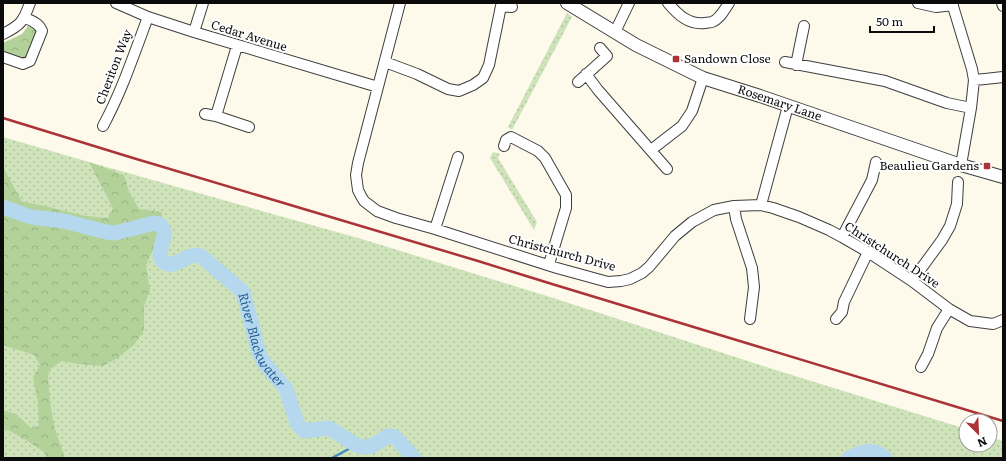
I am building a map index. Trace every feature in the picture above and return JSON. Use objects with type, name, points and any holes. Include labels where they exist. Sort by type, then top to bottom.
[{"type":"street","points":[[3,34],[16,27],[25,18],[30,3]]},
{"type":"street","name":"Cedar Avenue","points":[[116,3],[148,17],[237,46],[378,87]]},
{"type":"street","points":[[194,32],[203,3]]},
{"type":"street","name":"Christchurch Drive","points":[[400,3],[356,175],[356,183],[361,196],[364,201],[377,210],[396,218],[435,228],[608,282],[630,279],[642,273],[649,267],[675,236],[692,222],[714,210],[734,206],[761,205],[799,217],[842,237],[868,252],[949,309],[970,321],[993,324],[1003,320]]},
{"type":"street","name":"Rosemary Lane","points":[[567,3],[636,45],[703,78],[1003,178]]},
{"type":"street","points":[[615,32],[629,3]]},
{"type":"street","points":[[668,3],[675,12],[684,19],[699,23],[712,22],[721,15],[729,3]]},
{"type":"street","points":[[918,3],[936,7],[952,4],[972,70],[974,80],[971,108],[961,165]]},
{"type":"street","points":[[385,62],[417,74],[448,90],[459,91],[473,85],[482,78],[488,65],[501,6],[512,7]]},
{"type":"street","name":"Cheriton Way","points":[[103,126],[114,106],[148,17]]},
{"type":"street","points":[[3,57],[23,64],[30,60],[42,31],[40,26],[35,22],[25,18]]},
{"type":"street","points":[[796,65],[804,26]]},
{"type":"street","points":[[216,116],[237,46]]},
{"type":"street","points":[[578,82],[607,56],[600,48]]},
{"type":"street","points":[[785,62],[885,82],[947,102],[971,108]]},
{"type":"street","points":[[586,74],[598,90],[667,169]]},
{"type":"street","points":[[974,80],[1003,77]]},
{"type":"street","points":[[651,150],[682,126],[692,111],[703,78]]},
{"type":"street","points":[[761,205],[788,106]]},
{"type":"street","points":[[205,114],[249,127]]},
{"type":"street","points":[[504,146],[506,140],[511,137],[538,151],[545,158],[566,195],[566,208],[548,264]]},
{"type":"street","points":[[435,228],[458,157]]},
{"type":"street","points":[[842,237],[872,180],[876,162]]},
{"type":"street","points":[[912,282],[942,240],[950,226],[957,204],[958,182]]},
{"type":"street","points":[[734,206],[736,218],[752,268],[754,287],[750,319]]},
{"type":"street","points":[[836,319],[842,312],[844,302],[868,252]]},
{"type":"street","points":[[921,367],[928,354],[937,328],[949,309]]},
{"type":"green space","points":[[567,13],[572,17],[512,130],[508,127]]},
{"type":"green space","points":[[28,26],[38,30],[29,56],[23,61],[3,53],[3,43],[22,34]]},
{"type":"green space","points":[[3,137],[365,240],[958,427],[958,453],[998,453],[998,439],[1003,441],[1003,458],[3,458]]},
{"type":"green space","points":[[493,152],[500,154],[498,158],[537,222],[534,230],[490,158]]},
{"type":"green space","points":[[89,162],[124,175],[129,192],[139,209],[161,212],[165,225],[146,265],[150,290],[144,306],[144,330],[134,345],[116,359],[103,366],[62,361],[50,369],[48,377],[54,426],[65,458],[46,458],[44,452],[26,440],[3,428],[3,410],[16,414],[31,428],[39,426],[38,403],[33,377],[40,365],[34,355],[3,345],[3,167],[22,202],[86,216],[108,218],[113,208]]},
{"type":"waterway","name":"River Blackwater","points":[[3,207],[31,217],[64,221],[115,233],[154,223],[159,224],[164,231],[164,238],[160,250],[161,258],[164,262],[171,264],[191,256],[201,256],[243,292],[259,353],[264,363],[286,389],[297,423],[304,431],[329,428],[356,445],[362,447],[372,446],[388,436],[395,437],[414,458]]},
{"type":"waterway","points":[[332,458],[356,445]]},
{"type":"waterway","name":"River Blackwater","points":[[849,458],[863,452],[876,453],[885,458]]},
{"type":"railway","points":[[3,118],[1003,421]]},
{"type":"place","name":"Sandown Close","points":[[676,59]]},
{"type":"place","name":"Beaulieu Gardens","points":[[987,166]]}]
